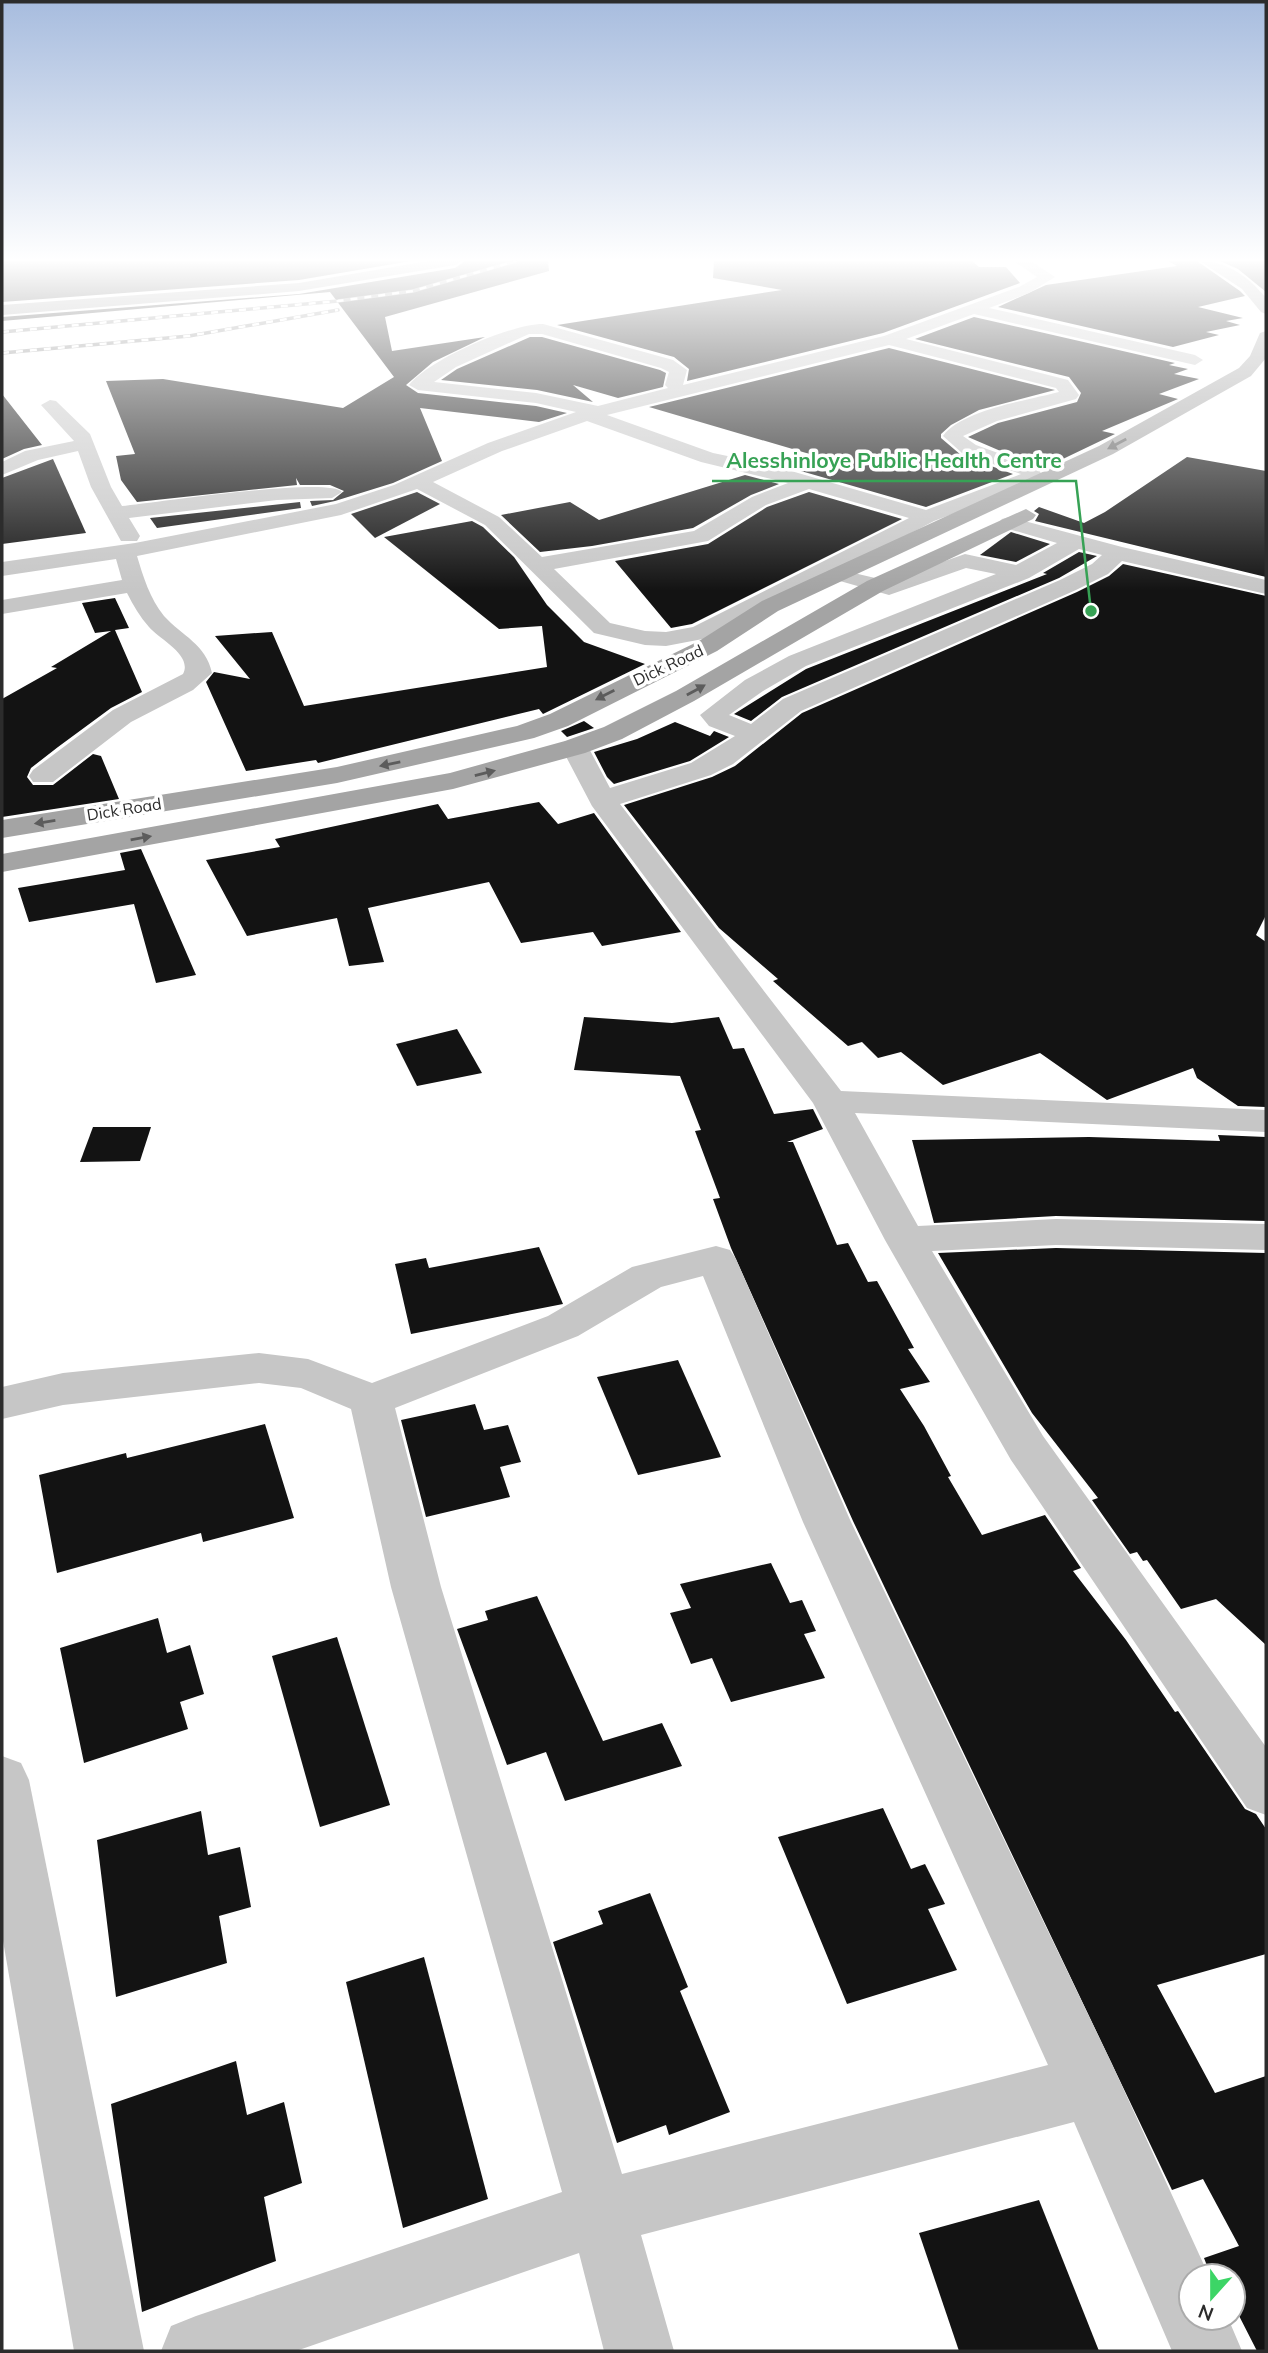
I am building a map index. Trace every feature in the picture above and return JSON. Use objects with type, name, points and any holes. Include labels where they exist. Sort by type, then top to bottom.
[{"type":"main road","name":"Dick Road","points":[[2,829],[337,775],[525,732],[559,720],[708,646],[770,606],[1106,450],[1197,401],[1245,371]]},
{"type":"main road","points":[[1244,401],[1266,383]]},
{"type":"main road","name":"Dick Road","points":[[2,863],[453,780],[575,747],[613,733],[685,696],[875,586],[1146,456]]},
{"type":"street","points":[[440,371],[418,383],[422,387],[536,398],[593,413],[708,458],[760,468],[927,517]]},
{"type":"street","points":[[678,371],[674,385],[681,392]]},
{"type":"street","points":[[2,569],[130,551],[314,516],[410,485],[495,447],[593,413],[766,371]]},
{"type":"street","points":[[119,513],[277,494],[410,485],[492,521],[601,628],[617,634],[666,639],[700,633],[726,622],[927,517],[1032,477],[1032,472],[1025,467],[954,440],[953,434],[1021,408],[1070,395],[1062,384],[1017,371]]},
{"type":"street","points":[[43,776],[122,716],[161,694],[188,683],[199,673],[193,652],[156,621],[134,585],[130,551],[119,513],[101,486],[81,433],[50,405]]},
{"type":"street","points":[[2,469],[32,454],[86,444]]},
{"type":"street","points":[[536,565],[700,536],[759,501],[808,482]]},
{"type":"street","points":[[1009,523],[1075,542],[1109,561],[1266,607]]},
{"type":"street","points":[[754,734],[721,722],[713,715],[753,685],[805,658],[1021,573],[1075,542]]},
{"type":"street","points":[[836,575],[889,588],[965,561],[1021,573]]},
{"type":"street","points":[[602,800],[701,769],[723,758],[792,705],[1109,561],[1262,582]]},
{"type":"street","points":[[2,607],[134,585]]},
{"type":"street","points":[[575,747],[602,800],[830,1101],[905,1240],[1027,1448],[1266,1791]]},
{"type":"street","points":[[830,1101],[1266,1121]]},
{"type":"street","points":[[905,1240],[1056,1232],[1266,1237]]},
{"type":"street","points":[[2,1403],[63,1389],[259,1368],[308,1374],[371,1400],[563,1326],[647,1277],[716,1259],[827,1522],[1090,2086],[1177,2282]]},
{"type":"street","points":[[371,1400],[416,1587],[601,2212],[639,2351]]},
{"type":"street","points":[[2,1780],[109,2351]]},
{"type":"street","points":[[196,2351],[601,2212],[1090,2086]]},
{"type":"street","points":[[1199,2332],[1207,2351]]},
{"type":"building","points":[[389,371],[423,371],[406,385],[418,393],[536,406],[567,413],[539,422],[420,408],[442,461],[393,483],[312,506],[310,501],[333,500],[344,491],[330,485],[300,485],[296,478],[297,485],[137,502],[121,480],[116,456],[135,454],[106,381],[163,379],[343,408],[394,377]]},
{"type":"building","points":[[454,371],[662,371],[666,373],[663,387],[618,398],[573,385],[593,402],[537,390],[441,380]]},
{"type":"building","points":[[689,371],[729,371],[687,381]]},
{"type":"building","points":[[796,371],[979,371],[1055,390],[979,410],[951,425],[941,434],[941,438],[961,455],[1013,474],[926,507],[780,465],[813,455],[649,407]]},
{"type":"building","points":[[1044,371],[1183,371],[1174,374],[1199,379],[1159,394],[1178,399],[1102,431],[1115,434],[1042,469],[968,437],[998,423],[1077,402],[1081,393],[1069,377]]},
{"type":"building","points":[[2,394],[42,445],[24,449],[2,459]]},
{"type":"building","points":[[1187,457],[1266,471],[1266,577],[1035,521],[1039,514],[1034,511],[1039,507],[1084,523]]},
{"type":"building","points":[[53,459],[86,533],[2,544],[2,478]]},
{"type":"building","points":[[745,475],[779,484],[751,495],[693,528],[592,546],[540,552],[501,515],[570,502],[599,520]]},
{"type":"building","points":[[417,492],[440,504],[375,538],[351,514]]},
{"type":"building","points":[[809,492],[902,519],[692,624],[671,628],[615,561],[708,544],[767,507]]},
{"type":"building","points":[[300,502],[301,508],[157,528],[150,518]]},
{"type":"building","points":[[472,521],[483,527],[514,557],[547,605],[584,642],[645,664],[543,714],[539,709],[318,763],[316,760],[246,771],[206,682],[214,672],[250,679],[215,636],[272,632],[304,706],[547,667],[542,626],[499,629],[384,537]]},
{"type":"building","points":[[1011,532],[1050,544],[1016,562],[980,555]]},
{"type":"building","points":[[1079,552],[1097,556],[1059,578],[782,697],[751,721],[734,714],[806,669],[1047,574],[1043,573]]},
{"type":"building","points":[[1123,564],[1266,596],[1266,915],[1256,935],[1266,942],[1266,1107],[1238,1106],[1197,1078],[1193,1068],[1107,1100],[1040,1053],[943,1085],[901,1052],[878,1058],[862,1042],[848,1046],[773,981],[778,979],[719,928],[624,805],[712,777],[735,766],[802,713],[1077,592],[1109,576]]},
{"type":"building","points":[[115,598],[129,628],[115,630],[142,692],[111,708],[58,747],[31,768],[27,777],[33,785],[53,785],[93,754],[101,756],[119,799],[2,817],[2,699],[57,668],[51,667],[111,631],[95,633],[82,603]]},
{"type":"building","points":[[584,721],[594,728],[567,737],[561,731]]},
{"type":"building","points":[[675,722],[710,736],[714,731],[729,737],[690,761],[614,784],[607,777],[594,752],[637,739]]},
{"type":"building","points":[[539,802],[558,824],[594,813],[681,932],[602,946],[593,932],[521,943],[489,882],[368,908],[384,962],[349,966],[337,918],[247,936],[206,860],[280,847],[275,839],[438,804],[448,819]]},
{"type":"building","points":[[141,849],[196,975],[156,983],[134,904],[29,922],[18,888],[125,870],[120,853]]},
{"type":"building","points":[[584,1017],[672,1023],[719,1017],[733,1049],[744,1048],[774,1114],[813,1109],[823,1129],[787,1142],[793,1142],[837,1245],[848,1243],[868,1282],[877,1281],[914,1348],[908,1349],[930,1382],[900,1389],[924,1426],[951,1476],[948,1477],[982,1535],[1045,1515],[1081,1568],[1073,1571],[1126,1640],[1175,1712],[1178,1711],[1245,1809],[1256,1814],[1266,1829],[1266,1954],[1157,1985],[1215,2093],[1266,2076],[1266,2351],[1257,2351],[1247,2331],[1247,2262],[1206,2262],[1204,2258],[1239,2246],[1203,2179],[1172,2190],[853,1521],[731,1248],[713,1199],[720,1198],[695,1131],[701,1130],[680,1076],[574,1070]]},
{"type":"building","points":[[457,1029],[482,1073],[417,1086],[396,1044]]},
{"type":"building","points":[[93,1127],[151,1127],[140,1161],[80,1162]]},
{"type":"building","points":[[1218,1135],[1266,1137],[1266,1221],[1056,1216],[934,1223],[912,1140],[1089,1137],[1220,1141]]},
{"type":"building","points":[[539,1247],[563,1304],[411,1334],[395,1264],[426,1258],[429,1268]]},
{"type":"building","points":[[1056,1248],[1266,1253],[1266,1645],[1216,1599],[1181,1609],[1147,1560],[1143,1561],[1137,1552],[1130,1554],[1092,1500],[1098,1498],[1032,1413],[938,1253]]},
{"type":"building","points":[[678,1360],[721,1457],[638,1475],[597,1377]]},
{"type":"building","points":[[475,1404],[484,1430],[508,1425],[521,1462],[500,1467],[510,1497],[426,1517],[401,1420]]},
{"type":"building","points":[[265,1424],[294,1518],[203,1542],[201,1533],[57,1573],[39,1475],[126,1453],[127,1458]]},
{"type":"building","points":[[771,1563],[790,1603],[802,1600],[816,1631],[804,1634],[825,1678],[731,1702],[712,1658],[691,1664],[670,1613],[691,1608],[680,1584]]},
{"type":"building","points":[[537,1596],[603,1741],[662,1723],[682,1766],[565,1801],[546,1752],[507,1765],[457,1629],[488,1620],[485,1611]]},
{"type":"building","points":[[158,1618],[167,1653],[190,1645],[204,1694],[180,1702],[188,1729],[84,1763],[60,1648]]},
{"type":"building","points":[[337,1637],[390,1805],[320,1827],[272,1656]]},
{"type":"building","points":[[883,1808],[911,1869],[925,1864],[945,1904],[928,1909],[957,1970],[847,2004],[778,1837]]},
{"type":"building","points":[[201,1811],[208,1855],[240,1847],[251,1907],[219,1916],[227,1963],[116,1997],[97,1840]]},
{"type":"building","points":[[650,1893],[688,1987],[680,1991],[730,2112],[669,2135],[666,2125],[617,2143],[553,1942],[603,1924],[598,1911]]},
{"type":"building","points":[[424,1957],[488,2199],[403,2228],[346,1982]]},
{"type":"building","points":[[236,2061],[247,2115],[284,2102],[302,2183],[264,2197],[276,2261],[142,2312],[111,2104]]},
{"type":"building","points":[[1039,2200],[1099,2351],[959,2351],[919,2233]]},
{"type":"place","name":"Alesshinloye Public Health Centre","points":[[1091,611]]}]
